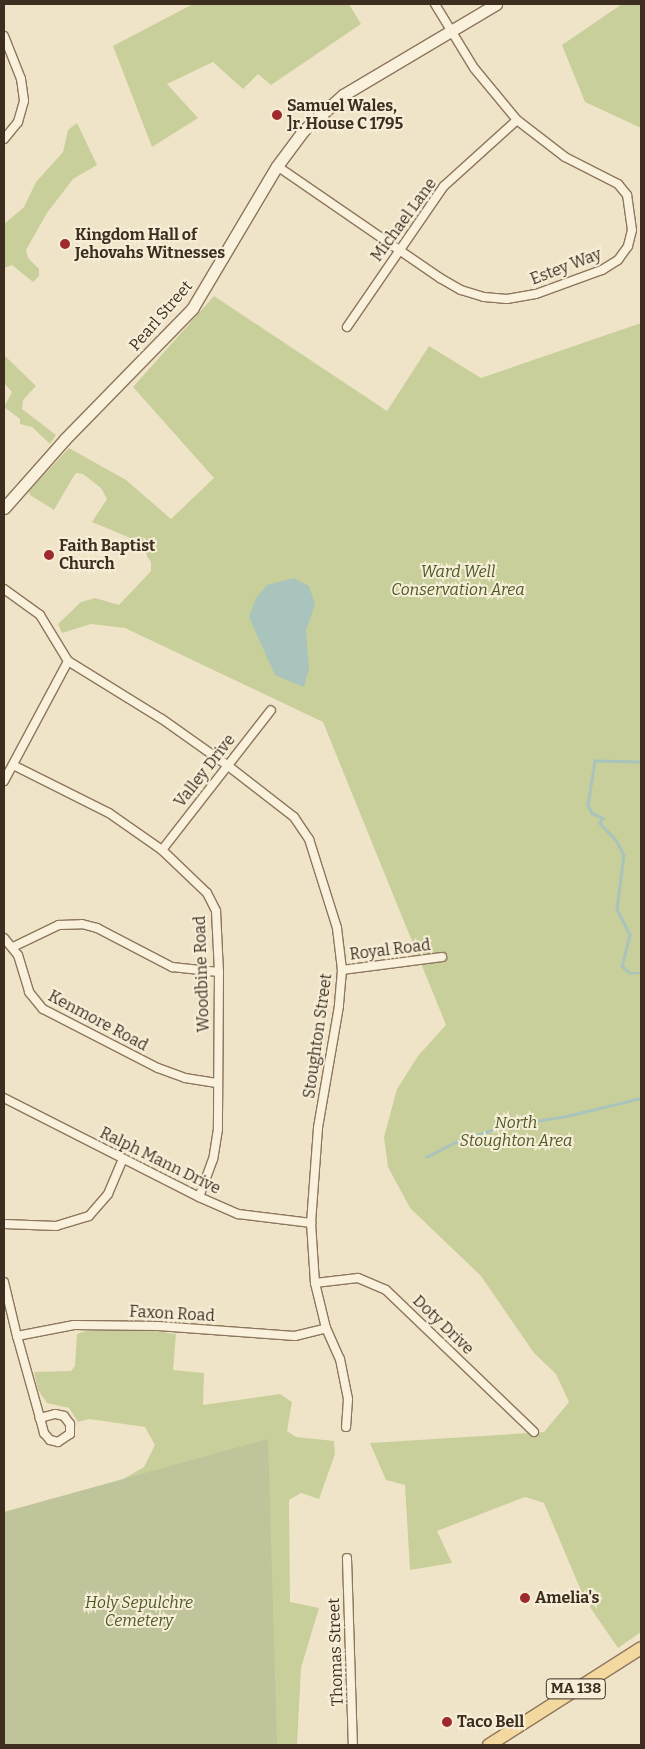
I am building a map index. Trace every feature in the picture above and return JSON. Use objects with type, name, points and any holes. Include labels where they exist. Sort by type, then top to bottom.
[{"type":"main road","name":"Pearl Street","points":[[4,508],[65,439],[192,309],[277,166],[321,112],[359,85],[496,4]]},
{"type":"main road","name":"MA 138","points":[[489,1745],[641,1648]]},
{"type":"street","name":"Estey Way","points":[[277,166],[461,290],[507,299],[536,294],[602,270],[618,260],[628,246],[632,230],[627,195],[618,184],[565,157],[517,120],[489,89],[435,4]]},
{"type":"street","points":[[4,36],[21,79],[24,101],[18,122],[4,139]]},
{"type":"street","name":"Michael Lane","points":[[347,326],[444,186],[517,120]]},
{"type":"street","name":"Stoughton Street","points":[[4,589],[40,614],[68,662],[162,719],[294,817],[303,828],[318,860],[337,928],[342,970],[339,1006],[318,1128],[311,1223],[315,1283],[326,1328],[340,1359],[348,1399],[346,1427]]},
{"type":"street","points":[[4,781],[68,662]]},
{"type":"street","name":"Valley Drive","points":[[162,850],[271,710]]},
{"type":"street","name":"Woodbine Road","points":[[13,765],[109,814],[162,850],[207,893],[216,911],[219,972],[215,1145],[199,1197]]},
{"type":"street","points":[[14,947],[58,925],[82,924],[97,928],[172,967],[219,972]]},
{"type":"street","name":"Kenmore Road","points":[[4,938],[14,947],[29,992],[42,1009],[158,1068],[185,1078],[217,1082]]},
{"type":"street","name":"Royal Road","points":[[342,970],[442,957]]},
{"type":"street","name":"Ralph Mann Drive","points":[[4,1098],[199,1197],[238,1214],[311,1223]]},
{"type":"street","points":[[4,1224],[56,1226],[89,1216],[108,1194],[123,1158]]},
{"type":"street","name":"Doty Drive","points":[[315,1283],[358,1278],[386,1290],[534,1432]]},
{"type":"street","points":[[4,1282],[40,1418]]},
{"type":"street","name":"Faxon Road","points":[[17,1336],[74,1325],[158,1326],[294,1336],[326,1328]]},
{"type":"street","name":"Thomas Street","points":[[347,1558],[353,1745]]},
{"type":"green space","points":[[193,4],[349,4],[361,24],[271,85],[258,74],[243,89],[213,62],[167,84],[198,118],[152,147],[113,46]]},
{"type":"green space","points":[[622,4],[641,4],[641,128],[585,102],[562,45]]},
{"type":"green space","points":[[77,123],[97,165],[73,179],[47,213],[26,250],[28,258],[39,269],[39,276],[33,282],[12,265],[4,268],[4,224],[24,207],[36,182],[63,152],[68,130]]},
{"type":"green space","points":[[214,296],[387,411],[429,346],[481,378],[641,323],[641,1632],[618,1648],[585,1600],[544,1503],[525,1497],[437,1531],[452,1563],[410,1570],[405,1485],[386,1480],[370,1443],[544,1432],[569,1402],[556,1374],[534,1353],[481,1276],[410,1208],[388,1167],[384,1137],[397,1089],[418,1056],[446,1025],[323,722],[125,628],[91,624],[62,633],[58,624],[81,602],[95,598],[119,605],[151,571],[151,562],[135,540],[92,522],[107,499],[101,488],[83,474],[76,473],[54,510],[30,495],[29,491],[69,448],[126,480],[171,519],[214,478],[133,387]]},
{"type":"green space","points":[[4,355],[36,386],[23,400],[22,409],[56,435],[50,444],[32,427],[20,424],[20,419],[4,407],[12,392],[4,383]]},
{"type":"green space","points":[[147,1330],[176,1334],[173,1370],[204,1373],[203,1405],[280,1394],[292,1402],[287,1431],[296,1437],[334,1441],[335,1454],[319,1499],[301,1493],[289,1500],[290,1602],[319,1608],[301,1668],[297,1745],[213,1745],[113,1485],[144,1467],[155,1445],[145,1427],[89,1419],[78,1422],[69,1408],[47,1403],[38,1390],[34,1372],[71,1371],[75,1366],[77,1334],[86,1331]]},
{"type":"green space","name":"Holy Sepulchre Cemetery","points":[[268,1439],[277,1745],[4,1745],[4,1512]]},
{"type":"water","points":[[294,578],[309,586],[315,604],[306,631],[309,668],[304,687],[275,675],[249,617],[256,598],[267,585]]},
{"type":"waterway","points":[[641,762],[595,761],[588,805],[592,813],[603,818],[600,823],[616,840],[624,855],[617,909],[630,935],[622,966],[630,973],[641,973]]},
{"type":"waterway","points":[[426,1157],[456,1142],[503,1126],[567,1116],[641,1098]]},
{"type":"place","name":"Samuel Wales, ]r. House C 1795","points":[[277,115]]},
{"type":"place","name":"Kingdom Hall of Jehovahs Witnesses","points":[[65,244]]},
{"type":"place","name":"Faith Baptist Church","points":[[49,555]]},
{"type":"place","name":"Amelia's","points":[[525,1598]]},
{"type":"place","name":"Taco Bell","points":[[447,1722]]},
{"type":"park label","name":"Ward Well Conservation Area","points":[[458,581]]},
{"type":"park label","name":"North Stoughton Area","points":[[516,1132]]}]
